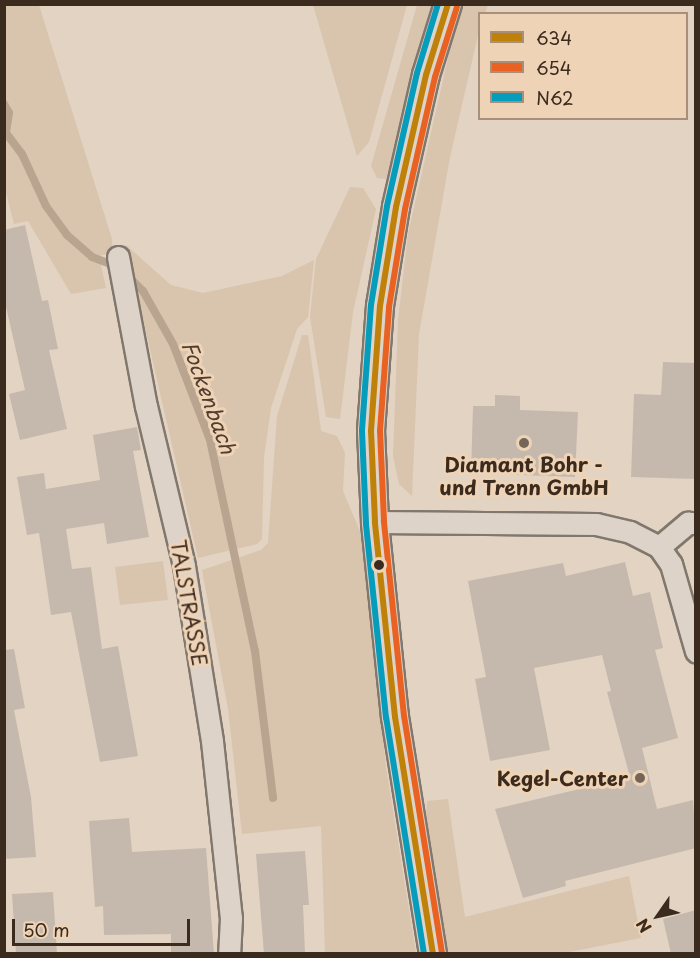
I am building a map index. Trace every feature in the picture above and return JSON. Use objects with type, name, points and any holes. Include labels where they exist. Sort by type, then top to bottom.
[{"type":"street","points":[[434,954],[395,717],[375,522],[371,431],[380,306],[399,196],[426,75],[448,4]]},
{"type":"street","name":"TALSTRASSE","points":[[118,257],[184,566],[212,741],[231,918],[229,954]]},
{"type":"street","points":[[375,522],[596,524],[630,532],[659,547],[679,584],[696,651]]},
{"type":"street","points":[[659,547],[688,523],[696,523]]},
{"type":"shaded area","points":[[5,5],[39,5],[112,239],[113,252],[99,256],[106,288],[71,294],[28,221],[14,224],[4,185]]},
{"type":"shaded area","points":[[313,5],[407,5],[369,142],[357,156]]},
{"type":"shaded area","points":[[417,5],[433,5],[386,179],[377,178],[371,166]]},
{"type":"shaded area","points":[[460,5],[488,5],[485,12],[478,12],[478,35],[450,157],[419,334],[412,496],[399,484],[393,456],[398,320],[408,234]]},
{"type":"shaded area","points":[[350,187],[363,188],[376,209],[353,312],[340,419],[326,417],[310,317],[316,259]]},
{"type":"shaded area","points":[[126,245],[171,285],[203,293],[282,276],[314,260],[308,317],[297,329],[271,408],[264,457],[262,539],[257,544],[198,558]]},
{"type":"shaded area","points":[[302,335],[308,335],[321,431],[337,436],[345,453],[343,491],[362,536],[386,767],[416,953],[325,953],[321,826],[242,834],[228,709],[202,570],[261,550],[268,543],[277,416]]},
{"type":"shaded area","points":[[163,561],[168,600],[120,605],[115,567]]},
{"type":"shaded area","points":[[448,799],[465,917],[629,876],[641,938],[564,953],[445,953],[426,818],[427,801]]},
{"type":"building","points":[[25,225],[42,301],[48,300],[58,349],[49,350],[67,429],[20,440],[9,394],[25,390],[4,298],[4,230]]},
{"type":"building","points":[[663,362],[696,363],[696,479],[631,477],[634,394],[661,395]]},
{"type":"building","name":"Diamant Bohr - und Trenn GmbH","points":[[495,395],[520,396],[520,410],[578,412],[575,477],[471,473],[473,406],[495,406]]},
{"type":"building","points":[[137,427],[141,450],[133,451],[149,537],[107,544],[104,523],[66,529],[72,569],[91,567],[102,649],[118,646],[138,756],[100,762],[71,612],[51,615],[39,533],[27,535],[17,477],[44,473],[46,489],[100,480],[93,435]]},
{"type":"building","points":[[625,562],[633,596],[650,592],[663,648],[655,650],[678,738],[642,748],[657,809],[693,800],[696,848],[565,881],[566,886],[523,898],[495,809],[630,777],[607,692],[611,691],[602,655],[534,668],[550,750],[490,761],[475,679],[486,677],[468,581],[563,563],[566,576]]},
{"type":"building","points":[[14,649],[25,708],[14,710],[31,797],[36,857],[4,859],[4,650]]},
{"type":"building","points":[[129,818],[132,852],[206,848],[214,954],[171,954],[171,934],[104,935],[103,906],[95,907],[89,821]]},
{"type":"building","points":[[305,851],[309,905],[303,905],[305,953],[264,954],[256,854]]},
{"type":"building","points":[[53,892],[57,954],[16,954],[12,894]]},
{"type":"building","points":[[696,910],[696,954],[671,954],[663,919]]},
{"type":"waterway","name":"Fockenbach","points":[[4,104],[9,113],[6,133],[22,154],[46,206],[67,235],[92,257],[116,266]]},
{"type":"waterway","name":"Fockenbach","points":[[127,275],[143,291],[173,344],[210,440],[255,651],[273,798]]},
{"type":"transit line","name":"N62","points":[[424,954],[386,718],[366,523],[362,430],[371,305],[387,206],[417,73],[438,4]]},
{"type":"transit line","name":"634","points":[[433,954],[395,717],[375,522],[371,431],[380,306],[396,207],[426,75],[448,4]]},
{"type":"transit line","name":"654","points":[[442,953],[404,716],[384,521],[380,431],[389,307],[405,209],[435,77],[457,7]]},
{"type":"place","name":"Diamant Bohr - und Trenn GmbH","points":[[524,443]]},
{"type":"place","name":"Kegel-Center","points":[[640,778]]}]
